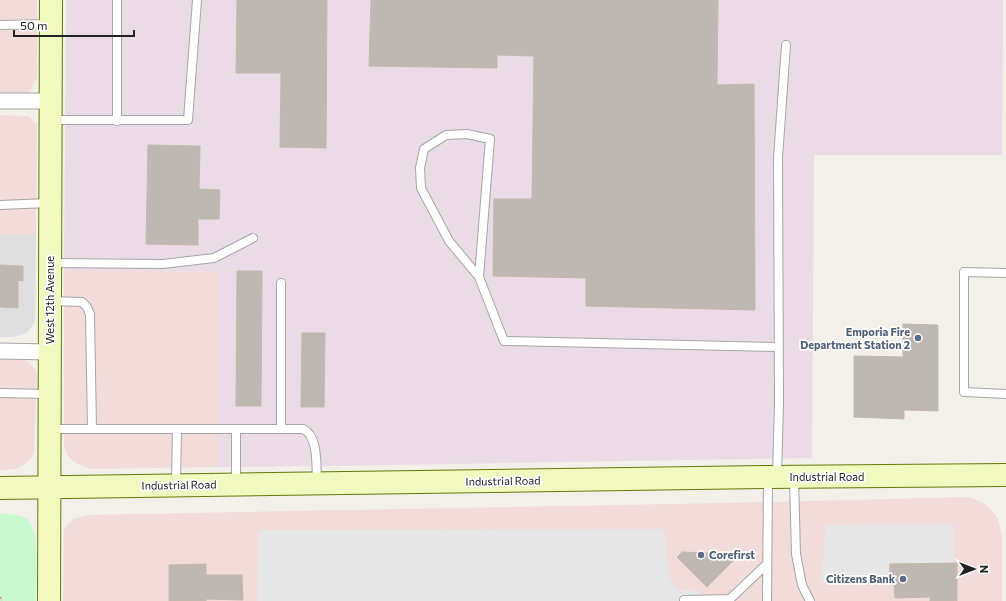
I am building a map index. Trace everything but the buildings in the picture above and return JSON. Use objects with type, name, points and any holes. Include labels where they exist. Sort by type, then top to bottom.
[{"type":"main road","name":"West 12th Avenue","points":[[49,601],[51,0]]},
{"type":"main road","name":"Industrial Road","points":[[0,488],[1006,475]]},
{"type":"street","points":[[0,101],[51,110]]},
{"type":"street","points":[[0,351],[50,352]]},
{"type":"lane","points":[[117,0],[117,121]]},
{"type":"lane","points":[[51,110],[117,121],[188,120],[197,0]]},
{"type":"lane","points":[[0,25],[50,24]]},
{"type":"lane","points":[[767,601],[767,564],[780,477],[778,158],[786,45]]},
{"type":"lane","points":[[479,277],[490,139],[467,134],[446,135],[424,149],[420,168],[421,188],[449,241],[479,277],[504,341],[779,347]]},
{"type":"lane","points":[[0,205],[50,203]]},
{"type":"lane","points":[[50,263],[170,263],[214,258],[253,238]]},
{"type":"lane","points":[[1006,273],[964,272],[964,392],[1006,394]]},
{"type":"lane","points":[[281,282],[281,429]]},
{"type":"lane","points":[[50,301],[82,302],[87,307],[90,314],[92,429]]},
{"type":"lane","points":[[0,393],[49,394]]},
{"type":"lane","points":[[49,429],[303,429],[308,431],[312,436],[314,443],[317,483]]},
{"type":"lane","points":[[176,485],[177,429]]},
{"type":"lane","points":[[236,429],[236,484]]},
{"type":"lane","points":[[780,477],[802,585],[810,601]]},
{"type":"lane","points":[[684,600],[730,599],[767,564]]},
{"type":"path","points":[[0,597],[1,601]]},
{"type":"shaded area","points":[[0,0],[37,0],[37,77],[30,92],[23,94],[0,94]]},
{"type":"shaded area","points":[[66,0],[1003,0],[1002,155],[814,155],[812,458],[219,467],[220,272],[64,270]]},
{"type":"shaded area","points":[[0,115],[28,116],[37,124],[36,235],[0,234]]},
{"type":"shaded area","points":[[0,234],[36,235],[35,322],[27,333],[14,337],[0,337]]},
{"type":"shaded area","points":[[64,270],[220,272],[219,467],[90,469],[74,462],[69,457],[65,451],[64,444]]},
{"type":"shaded area","points":[[0,356],[17,357],[26,360],[36,370],[37,377],[34,453],[31,459],[25,464],[15,469],[5,470],[0,470]]},
{"type":"shaded area","points":[[972,498],[985,504],[998,519],[1002,536],[1002,601],[63,601],[64,531],[66,526],[74,519],[86,515]]},
{"type":"shaded area","points":[[953,524],[954,563],[889,563],[886,581],[821,582],[826,525]]},
{"type":"shaded area","points":[[664,529],[669,576],[677,590],[701,591],[701,601],[257,601],[259,530]]},
{"type":"green space","points":[[0,514],[21,516],[27,519],[31,525],[34,534],[37,557],[36,601],[0,601]]},
{"type":"place","name":"Emporia Fire Department Station 2","points":[[918,338]]},
{"type":"place","name":"Corefirst","points":[[701,555]]},
{"type":"place","name":"Citizens Bank","points":[[903,579]]}]
